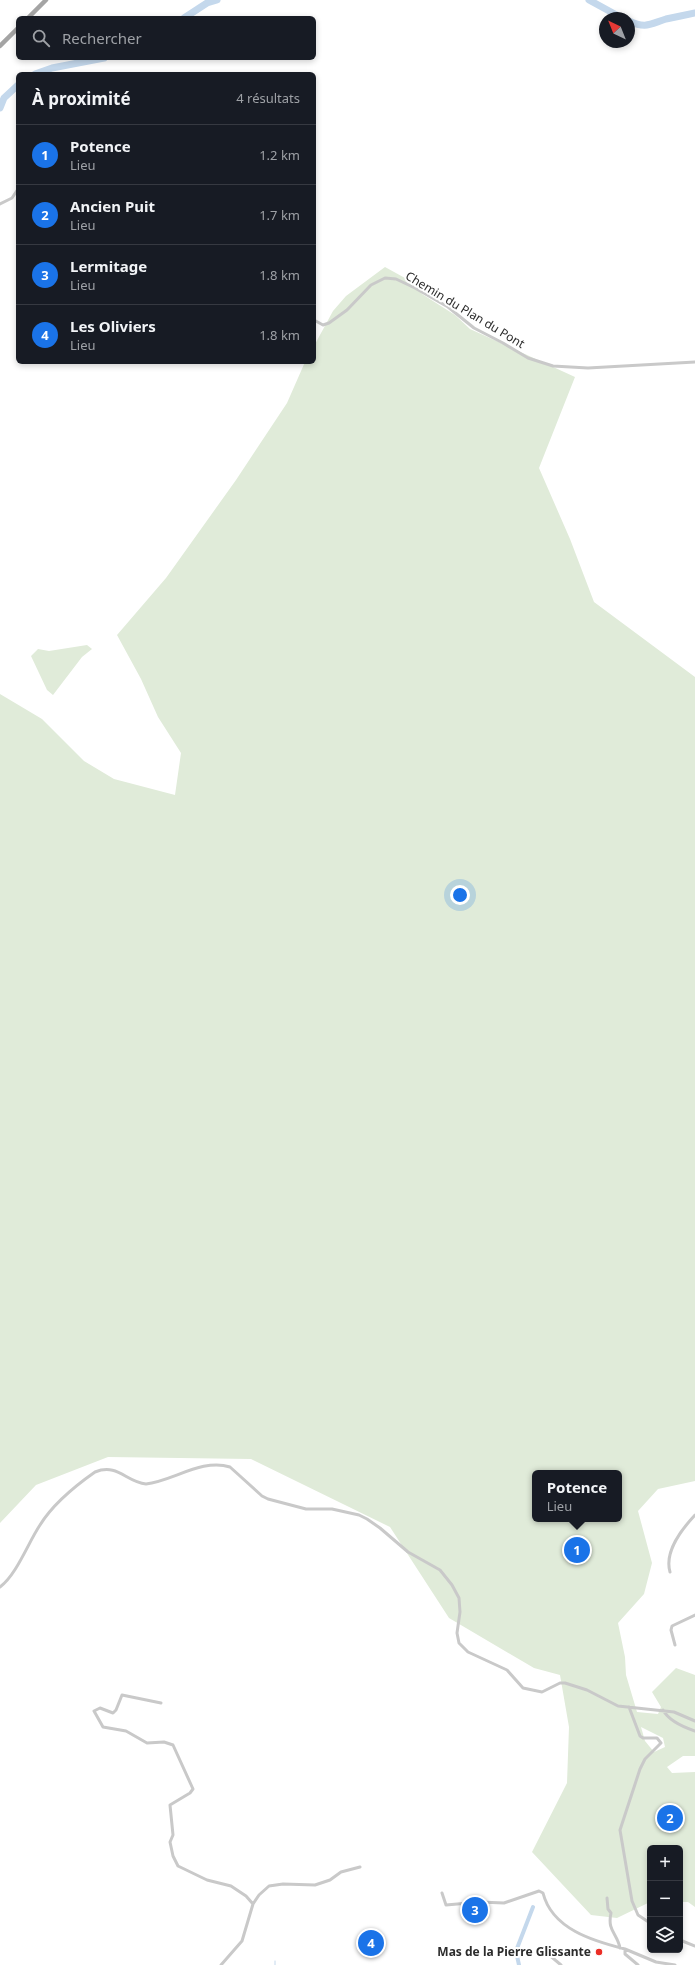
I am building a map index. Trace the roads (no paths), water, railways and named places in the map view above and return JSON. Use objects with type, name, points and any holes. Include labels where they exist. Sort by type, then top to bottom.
[{"type":"main road","points":[[30,16],[46,0]]},
{"type":"main road","points":[[0,46],[16,30]]},
{"type":"street","points":[[0,204],[12,198],[16,193]]},
{"type":"street","name":"Chemin du Plan du Pont","points":[[316,321],[323,325],[329,323],[347,310],[371,285],[385,278],[396,279],[448,307],[474,328],[503,342],[528,358],[553,366],[588,368],[695,362]]},
{"type":"street","points":[[0,1587],[9,1577],[40,1524],[50,1511],[95,1472],[104,1468],[111,1469],[146,1484],[203,1467],[225,1465],[230,1467],[262,1496],[268,1499],[306,1509],[338,1510],[367,1519],[401,1548],[440,1570],[452,1584],[459,1598],[460,1612],[457,1633],[459,1643],[468,1652],[507,1670],[524,1688],[542,1692],[560,1683],[565,1683],[587,1690],[615,1704],[674,1712],[695,1721]]},
{"type":"street","points":[[670,1572],[669,1567],[671,1551],[677,1538],[695,1515]]},
{"type":"street","points":[[676,1645],[671,1630],[672,1626],[695,1615]]},
{"type":"street","points":[[161,1703],[122,1695],[116,1710],[113,1713],[100,1708],[94,1711],[98,1721],[104,1727],[126,1731],[147,1743],[164,1742],[173,1745],[193,1789],[188,1794],[170,1805],[173,1834],[170,1842],[177,1864],[186,1871],[207,1880],[231,1886],[246,1896],[253,1904]]},
{"type":"street","points":[[629,1707],[640,1736],[643,1738],[657,1738],[661,1743],[646,1759],[638,1774],[620,1830],[632,1901],[638,1915],[647,1921]]},
{"type":"street","points":[[663,1710],[665,1714],[683,1727],[695,1731]]},
{"type":"street","points":[[221,1965],[242,1941],[253,1904],[259,1895],[269,1886],[283,1884],[315,1885],[330,1880],[341,1872],[360,1867]]},
{"type":"street","points":[[442,1893],[446,1905],[480,1902],[504,1903],[539,1891],[543,1893],[545,1902],[560,1923],[576,1932],[625,1949],[656,1962],[675,1965]]},
{"type":"street","points":[[607,1898],[608,1909],[611,1913],[609,1923],[612,1934],[618,1941],[620,1948]]},
{"type":"street","points":[[683,1941],[695,1946]]},
{"type":"street","points":[[625,1949],[625,1954],[638,1965]]},
{"type":"street","points":[[548,1954],[561,1965]]},
{"type":"waterway","points":[[187,16],[207,3],[217,0]]},
{"type":"waterway","points":[[589,0],[611,12]]},
{"type":"waterway","points":[[635,23],[640,25],[648,25],[666,19],[695,13]]},
{"type":"waterway","points":[[41,72],[52,68],[94,60]]},
{"type":"waterway","points":[[0,108],[4,98],[16,87]]},
{"type":"waterway","points":[[519,1965],[516,1951],[533,1907]]},
{"type":"place","name":"Potence","points":[[577,1550]]},
{"type":"place","name":"Ancien Puit","points":[[670,1818]]},
{"type":"place","name":"Lermitage","points":[[475,1910]]},
{"type":"place","name":"Les Oliviers","points":[[371,1943]]},
{"type":"place","name":"Mas de la Pierre Glissante","points":[[599,1952]]}]
